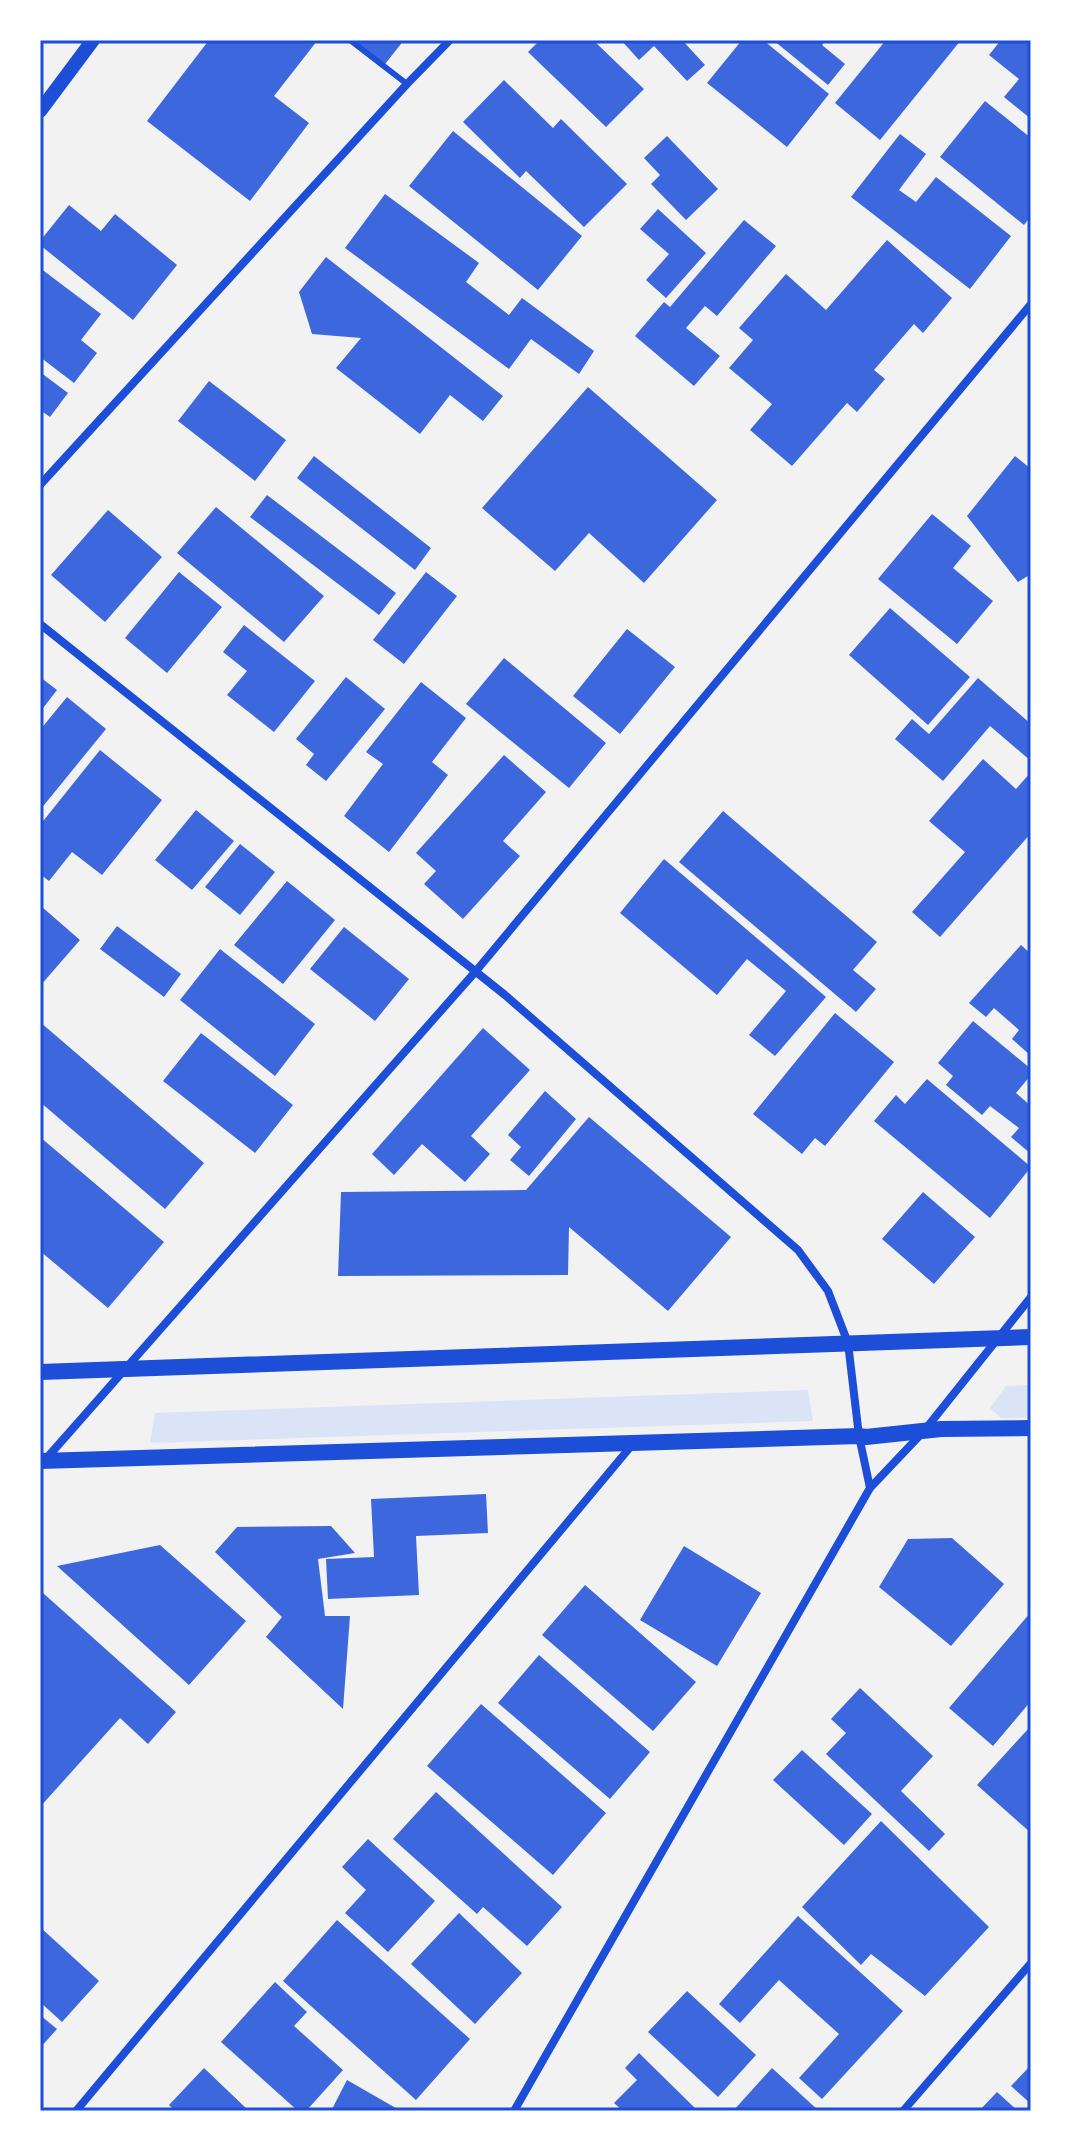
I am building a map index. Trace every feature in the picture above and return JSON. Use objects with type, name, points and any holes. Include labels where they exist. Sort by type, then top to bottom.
[{"type":"main road","points":[[40,1372],[1031,1337]]},
{"type":"main road","points":[[41,1462],[866,1437],[924,1431],[1031,1428]]},
{"type":"street","points":[[40,111],[93,40]]},
{"type":"street","points":[[40,485],[450,40]]},
{"type":"street","points":[[41,1462],[476,971],[1031,304]]},
{"type":"street","points":[[40,624],[476,971],[798,1250],[828,1291],[848,1343],[859,1436],[870,1488]]},
{"type":"street","points":[[514,2111],[870,1488],[924,1431],[1031,1297]]},
{"type":"street","points":[[76,2111],[634,1443]]},
{"type":"street","points":[[903,2111],[1031,1963]]},
{"type":"lane","points":[[350,40],[407,84]]},
{"type":"shaded area","points":[[1031,1385],[1031,1418],[1001,1418],[990,1408],[1006,1386]]},
{"type":"shaded area","points":[[808,1390],[813,1421],[150,1443],[155,1413]]},
{"type":"building","points":[[209,40],[317,41],[274,96],[309,123],[250,201],[147,121]]},
{"type":"building","points":[[346,40],[404,40],[382,68]]},
{"type":"building","points":[[540,40],[593,40],[644,89],[606,127],[528,52]]},
{"type":"building","points":[[621,40],[682,40],[705,65],[687,81],[654,46],[639,60]]},
{"type":"building","points":[[742,40],[763,40],[829,94],[787,147],[707,83]]},
{"type":"building","points":[[773,40],[826,40],[822,45],[845,64],[828,85]]},
{"type":"building","points":[[886,40],[961,40],[880,140],[835,103]]},
{"type":"building","points":[[1001,40],[1031,40],[1031,119],[1004,97],[1019,79],[989,55]]},
{"type":"building","points":[[504,80],[553,128],[561,119],[627,184],[584,227],[526,171],[520,178],[463,122]]},
{"type":"building","points":[[985,101],[1031,138],[1031,216],[1024,225],[940,157]]},
{"type":"building","points":[[453,131],[582,236],[538,290],[409,186]]},
{"type":"building","points":[[900,134],[926,154],[899,190],[916,202],[936,177],[1011,236],[970,289],[851,197]]},
{"type":"building","points":[[667,136],[718,189],[686,220],[651,184],[660,175],[644,158]]},
{"type":"building","points":[[385,194],[479,263],[466,282],[509,315],[522,298],[594,351],[579,374],[531,339],[509,369],[345,248]]},
{"type":"building","points":[[69,205],[101,231],[115,214],[177,265],[133,320],[40,245]]},
{"type":"building","points":[[658,209],[706,253],[666,298],[646,280],[669,254],[640,229]]},
{"type":"building","points":[[744,220],[776,246],[717,316],[705,306],[686,328],[720,356],[694,386],[635,336],[664,302],[670,307]]},
{"type":"building","points":[[887,240],[952,298],[923,333],[914,324],[874,370],[885,379],[857,412],[847,403],[792,466],[750,430],[772,404],[729,368],[753,340],[739,328],[786,274],[826,310]]},
{"type":"building","points":[[326,257],[503,396],[483,421],[450,395],[420,434],[336,368],[361,338],[312,334],[299,292]]},
{"type":"building","points":[[40,268],[101,314],[81,340],[97,353],[74,383],[40,357]]},
{"type":"building","points":[[40,372],[68,393],[50,417],[40,410]]},
{"type":"building","points":[[209,381],[286,440],[255,481],[178,421]]},
{"type":"building","points":[[588,387],[717,500],[644,583],[589,533],[555,571],[482,508]]},
{"type":"building","points":[[314,456],[431,548],[415,570],[297,478]]},
{"type":"building","points":[[1015,456],[1031,469],[1031,574],[1018,582],[967,516]]},
{"type":"building","points":[[267,495],[396,593],[379,615],[250,517]]},
{"type":"building","points":[[216,507],[324,596],[284,642],[177,553]]},
{"type":"building","points":[[108,510],[162,557],[105,622],[51,575]]},
{"type":"building","points":[[932,514],[971,546],[953,568],[993,601],[957,644],[878,579]]},
{"type":"building","points":[[179,572],[222,607],[167,673],[125,638]]},
{"type":"building","points":[[426,572],[457,596],[404,664],[373,640]]},
{"type":"building","points":[[890,608],[970,677],[928,725],[849,655]]},
{"type":"building","points":[[244,625],[315,681],[274,732],[227,695],[247,671],[223,652]]},
{"type":"building","points":[[627,629],[675,667],[620,734],[573,696]]},
{"type":"building","points":[[504,658],[606,743],[569,788],[466,704]]},
{"type":"building","points":[[40,677],[57,690],[40,712]]},
{"type":"building","points":[[346,677],[385,709],[326,781],[306,765],[314,754],[296,739]]},
{"type":"building","points":[[978,678],[1031,724],[1031,761],[990,726],[943,781],[895,739],[912,719],[929,734]]},
{"type":"building","points":[[421,682],[466,718],[432,762],[448,775],[389,852],[344,816],[383,764],[366,752]]},
{"type":"building","points":[[67,697],[106,729],[40,810],[40,730]]},
{"type":"building","points":[[100,750],[162,800],[102,875],[72,852],[49,881],[40,874],[40,825]]},
{"type":"building","points":[[504,755],[546,792],[503,841],[520,856],[463,919],[424,884],[436,871],[416,853]]},
{"type":"building","points":[[983,759],[1016,789],[1031,772],[1031,833],[940,937],[912,912],[965,852],[929,821]]},
{"type":"building","points":[[196,810],[234,841],[192,890],[155,860]]},
{"type":"building","points":[[723,811],[877,942],[853,970],[876,989],[856,1012],[679,862]]},
{"type":"building","points":[[240,844],[275,872],[240,915],[205,887]]},
{"type":"building","points":[[664,859],[826,997],[775,1056],[749,1035],[786,991],[747,959],[717,995],[620,913]]},
{"type":"building","points":[[287,881],[335,920],[283,984],[234,945]]},
{"type":"building","points":[[42,907],[80,940],[40,986],[40,909]]},
{"type":"building","points":[[117,926],[181,974],[164,997],[100,949]]},
{"type":"building","points":[[344,927],[409,979],[375,1021],[310,969]]},
{"type":"building","points":[[1021,945],[1031,954],[1031,1056],[1012,1039],[1019,1030],[994,1008],[986,1017],[969,1003]]},
{"type":"building","points":[[220,949],[315,1024],[275,1076],[180,1000]]},
{"type":"building","points":[[835,1013],[894,1062],[825,1146],[815,1138],[802,1154],[753,1114]]},
{"type":"building","points":[[973,1021],[1031,1069],[1031,1075],[1016,1093],[1031,1106],[1031,1154],[1011,1137],[1019,1128],[990,1106],[982,1115],[946,1085],[953,1076],[938,1063]]},
{"type":"building","points":[[40,1022],[204,1163],[165,1209],[40,1102]]},
{"type":"building","points":[[483,1028],[530,1070],[471,1136],[490,1154],[465,1182],[422,1144],[394,1175],[372,1154]]},
{"type":"building","points":[[201,1033],[293,1105],[255,1153],[163,1081]]},
{"type":"building","points":[[927,1079],[1031,1167],[990,1218],[874,1121],[896,1095],[905,1104]]},
{"type":"building","points":[[545,1091],[576,1119],[529,1176],[510,1160],[521,1147],[508,1135]]},
{"type":"building","points":[[589,1117],[731,1237],[668,1311],[569,1227],[568,1275],[338,1276],[341,1192],[526,1190]]},
{"type":"building","points":[[40,1137],[164,1242],[108,1308],[40,1251]]},
{"type":"building","points":[[923,1192],[975,1237],[934,1284],[882,1239]]},
{"type":"building","points":[[486,1494],[488,1533],[416,1536],[419,1595],[328,1599],[326,1559],[374,1557],[371,1499]]},
{"type":"building","points":[[331,1526],[355,1553],[318,1559],[325,1616],[350,1616],[343,1709],[266,1637],[282,1617],[215,1552],[237,1527]]},
{"type":"building","points":[[952,1538],[1004,1584],[951,1646],[879,1587],[908,1539]]},
{"type":"building","points":[[160,1545],[246,1621],[189,1685],[57,1566]]},
{"type":"building","points":[[684,1546],[761,1593],[717,1666],[640,1620]]},
{"type":"building","points":[[585,1585],[696,1682],[653,1731],[542,1635]]},
{"type":"building","points":[[43,1593],[176,1712],[148,1744],[120,1718],[40,1807],[40,1596]]},
{"type":"building","points":[[1031,1612],[1031,1701],[993,1746],[949,1708]]},
{"type":"building","points":[[539,1655],[650,1752],[610,1799],[498,1703]]},
{"type":"building","points":[[860,1688],[933,1756],[901,1791],[945,1834],[929,1851],[826,1754],[846,1733],[831,1719]]},
{"type":"building","points":[[481,1704],[606,1813],[553,1875],[427,1766]]},
{"type":"building","points":[[1028,1729],[1031,1732],[1031,1833],[977,1785]]},
{"type":"building","points":[[802,1750],[872,1814],[844,1845],[773,1780]]},
{"type":"building","points":[[436,1792],[562,1907],[527,1946],[483,1907],[477,1914],[393,1839]]},
{"type":"building","points":[[881,1821],[989,1927],[925,1996],[871,1954],[861,1965],[802,1907]]},
{"type":"building","points":[[368,1839],[435,1901],[388,1952],[345,1913],[366,1890],[342,1867]]},
{"type":"building","points":[[459,1913],[522,1973],[475,2024],[411,1964]]},
{"type":"building","points":[[798,1916],[903,2011],[822,2099],[799,2078],[839,2034],[779,1980],[740,2023],[719,2004]]},
{"type":"building","points":[[337,1920],[470,2039],[416,2100],[283,1981]]},
{"type":"building","points":[[40,1927],[99,1981],[62,2022],[40,2002]]},
{"type":"building","points":[[275,1982],[307,2012],[294,2026],[343,2070],[306,2111],[298,2111],[221,2042]]},
{"type":"building","points":[[687,1991],[756,2055],[718,2097],[648,2032]]},
{"type":"building","points":[[40,2015],[57,2029],[40,2048]]},
{"type":"building","points":[[639,2053],[698,2111],[623,2111],[614,2103],[637,2080],[625,2068]]},
{"type":"building","points":[[1031,2065],[1031,2104],[1011,2086]]},
{"type":"building","points":[[204,2068],[249,2111],[175,2111],[169,2105]]},
{"type":"building","points":[[772,2068],[819,2111],[733,2111]]},
{"type":"building","points":[[347,2080],[401,2111],[331,2111]]},
{"type":"building","points":[[997,2092],[1018,2111],[979,2111]]}]
